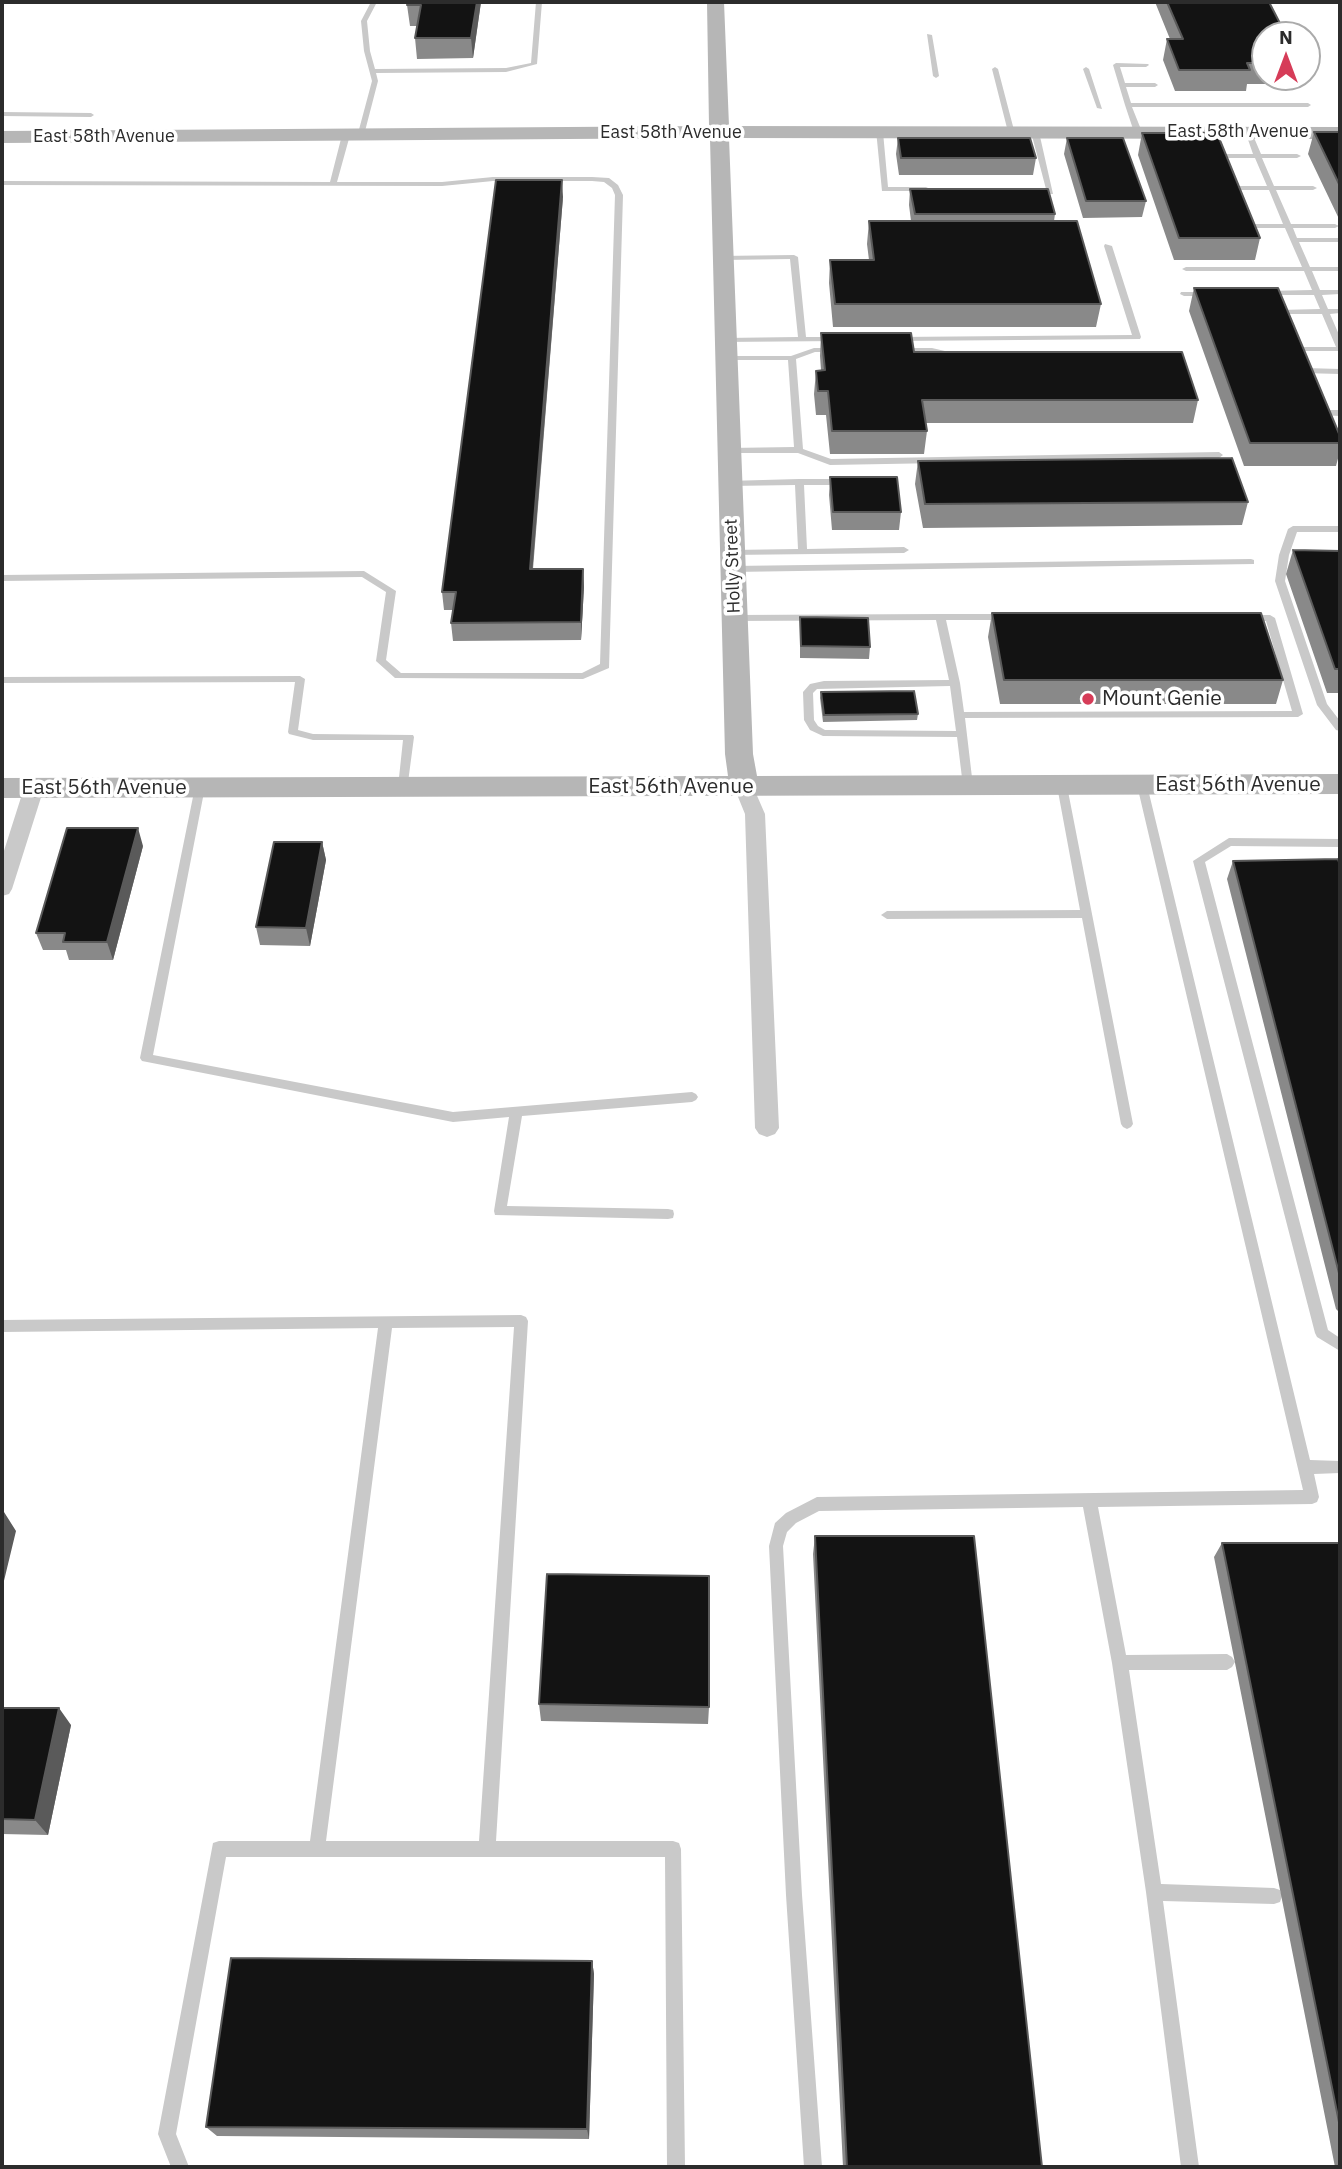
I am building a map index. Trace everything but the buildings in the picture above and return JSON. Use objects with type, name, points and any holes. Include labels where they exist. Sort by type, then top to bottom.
[{"type":"street","name":"Holly Street","points":[[715,2],[739,751],[744,787],[755,814],[767,1128]]},
{"type":"street","name":"East 58th Avenue","points":[[2,137],[719,132],[1340,132]]},
{"type":"street","name":"East 56th Avenue","points":[[2,788],[1340,784]]},
{"type":"street","points":[[2,889],[34,788]]},
{"type":"lane","points":[[333,184],[375,81],[364,21],[374,2]]},
{"type":"lane","points":[[372,71],[506,70],[534,64],[539,2]]},
{"type":"lane","points":[[847,2],[1030,2]]},
{"type":"lane","points":[[929,35],[936,76]]},
{"type":"lane","points":[[1138,132],[1116,65],[1146,65]]},
{"type":"lane","points":[[995,69],[1012,132]]},
{"type":"lane","points":[[1086,69],[1100,108]]},
{"type":"lane","points":[[1122,85],[1154,85]]},
{"type":"lane","points":[[1128,105],[1307,105]]},
{"type":"lane","points":[[2,114],[92,115]]},
{"type":"lane","points":[[879,132],[886,189],[940,190]]},
{"type":"lane","points":[[1023,191],[1050,191],[1035,132]]},
{"type":"lane","points":[[1248,132],[1340,348],[1293,349]]},
{"type":"lane","points":[[1218,156],[1297,156]]},
{"type":"lane","points":[[2,183],[333,184],[592,179],[606,180],[615,187],[619,195],[605,666],[583,677],[399,677],[381,661],[391,591],[364,574],[2,578]]},
{"type":"lane","points":[[1231,188],[1313,188]]},
{"type":"lane","points":[[1248,226],[1335,226]]},
{"type":"lane","points":[[1294,240],[1340,240]]},
{"type":"lane","points":[[886,339],[1137,337],[1108,246]]},
{"type":"lane","points":[[723,258],[794,257],[802,340]]},
{"type":"lane","points":[[1186,269],[1340,269]]},
{"type":"lane","points":[[1251,293],[1340,292]]},
{"type":"lane","points":[[1184,294],[1224,293]]},
{"type":"lane","points":[[1279,312],[1340,311]]},
{"type":"lane","points":[[726,349],[802,340],[844,339]]},
{"type":"lane","points":[[726,349],[792,358],[814,350],[841,350]]},
{"type":"lane","points":[[893,350],[932,350],[968,358]]},
{"type":"lane","points":[[792,358],[799,450]]},
{"type":"lane","points":[[1305,371],[1340,372]]},
{"type":"lane","points":[[1321,413],[1340,413]]},
{"type":"lane","points":[[729,451],[799,450],[831,462],[1219,454]]},
{"type":"lane","points":[[730,482],[851,482]]},
{"type":"lane","points":[[799,482],[803,552]]},
{"type":"lane","points":[[1339,726],[1322,705],[1280,581],[1284,555],[1293,529],[1340,528]]},
{"type":"lane","points":[[733,561],[803,552],[904,550]]},
{"type":"lane","points":[[733,561],[1251,562]]},
{"type":"lane","points":[[940,617],[954,683],[968,786]]},
{"type":"lane","points":[[734,618],[1022,617]]},
{"type":"lane","points":[[958,715],[1298,715],[1270,618],[1243,618]]},
{"type":"lane","points":[[2,680],[300,679],[293,732],[313,737],[409,737],[403,786]]},
{"type":"lane","points":[[954,683],[814,686],[808,692],[808,720],[814,728],[823,733],[960,734]]},
{"type":"lane","points":[[813,2167],[794,1895],[776,1546],[780,1528],[817,1504],[1312,1497],[1142,785]]},
{"type":"lane","points":[[1062,786],[1126,1124]]},
{"type":"lane","points":[[200,787],[146,1058],[453,1117],[692,1097]]},
{"type":"lane","points":[[1340,843],[1229,842],[1199,861],[1322,1333],[1340,1345]]},
{"type":"lane","points":[[887,915],[1086,914]]},
{"type":"lane","points":[[516,1112],[500,1211],[667,1214]]},
{"type":"lane","points":[[2,1326],[521,1321],[487,1849]]},
{"type":"lane","points":[[317,1849],[386,1322]]},
{"type":"lane","points":[[1305,1467],[1340,1466]]},
{"type":"lane","points":[[1089,1500],[1120,1663],[1154,1892],[1190,2167]]},
{"type":"lane","points":[[1120,1663],[1227,1662]]},
{"type":"lane","points":[[180,2167],[167,2134],[219,1849],[673,1849],[676,2167]]},
{"type":"lane","points":[[1154,1892],[1274,1896]]},
{"type":"place","name":"Mount Genie","points":[[1088,699]]}]
